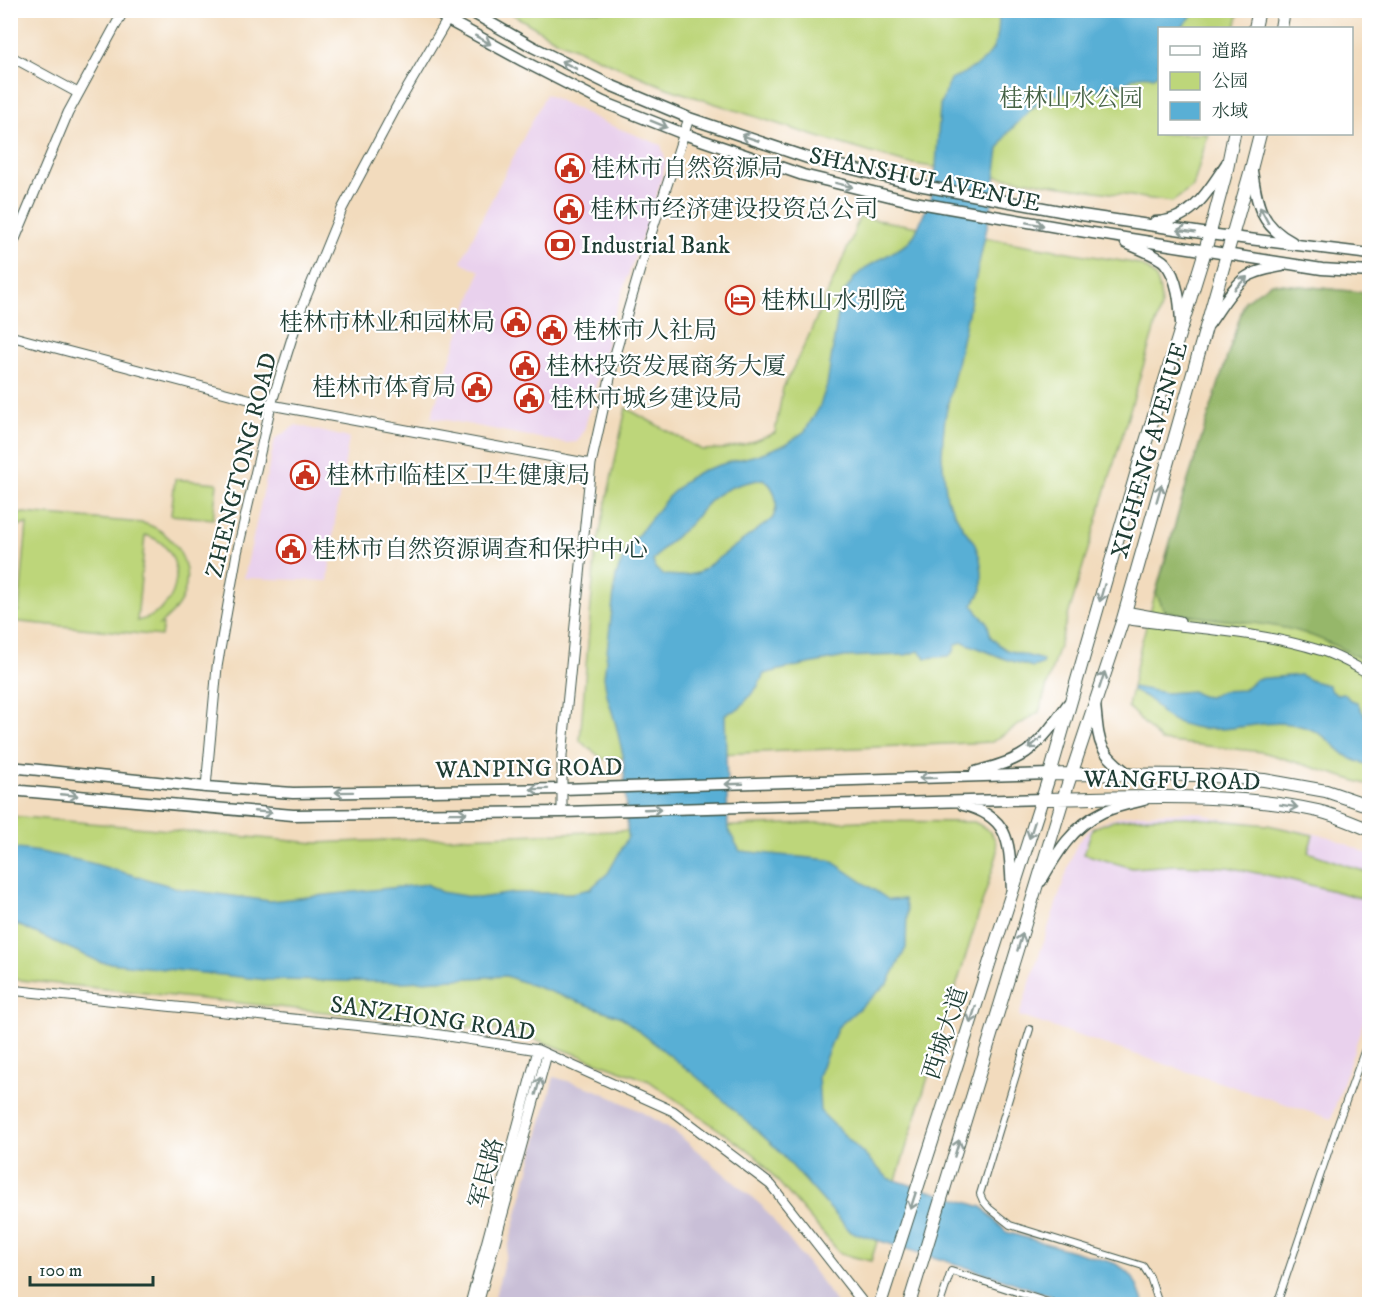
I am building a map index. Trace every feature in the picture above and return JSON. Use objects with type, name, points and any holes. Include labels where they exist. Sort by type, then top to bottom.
[{"type":"highway","points":[[1256,27],[1259,10]]},
{"type":"highway","points":[[1281,27],[1284,10]]},
{"type":"highway","name":"XICHENG AVENUE","points":[[1050,774],[1138,464],[1209,234],[1234,135]]},
{"type":"highway","name":"XICHENG AVENUE","points":[[1071,775],[1124,615],[1260,135]]},
{"type":"highway","name":"WANGFU ROAD","points":[[1050,774],[1201,775],[1264,780],[1326,791],[1370,806]]},
{"type":"highway","name":"西城大道","points":[[880,1305],[1050,774]]},
{"type":"highway","name":"西城大道","points":[[909,1305],[1071,775]]},
{"type":"highway","name":"WANGFU ROAD","points":[[1042,799],[1199,797],[1260,802],[1319,811],[1370,830]]},
{"type":"main road","name":"SHANSHUI AVENUE","points":[[433,10],[450,15],[523,61],[603,102],[684,134],[803,175],[914,202],[1112,237],[1296,265],[1370,272]]},
{"type":"main road","name":"SHANSHUI AVENUE","points":[[468,10],[533,47],[610,85],[690,118],[808,158],[907,182],[1083,215],[1209,234],[1370,254]]},
{"type":"main road","points":[[1133,223],[1160,222],[1185,214],[1202,200],[1228,160]]},
{"type":"main road","points":[[1251,170],[1255,193],[1263,216],[1279,235],[1298,245]]},
{"type":"main road","points":[[1112,237],[1164,261],[1175,280],[1181,327]]},
{"type":"main road","points":[[1205,330],[1226,299],[1246,277],[1271,268],[1296,265]]},
{"type":"main road","points":[[959,777],[999,765],[1021,755],[1053,725],[1072,699]]},
{"type":"main road","points":[[1095,703],[1100,745],[1112,762],[1130,775]]},
{"type":"main road","name":"WANPING ROAD","points":[[10,767],[206,787],[293,793],[562,789],[1050,774]]},
{"type":"main road","name":"WANPING ROAD","points":[[10,790],[293,815],[562,812],[1042,799]]},
{"type":"main road","points":[[1035,891],[1059,850],[1082,824],[1106,811],[1153,797]]},
{"type":"main road","points":[[948,801],[977,808],[1002,828],[1008,842],[1012,893]]},
{"type":"street","points":[[10,251],[68,112],[124,10]]},
{"type":"street","name":"ZHENGTONG ROAD","points":[[206,787],[217,667],[237,553],[271,405],[301,309],[342,209],[450,15]]},
{"type":"street","points":[[10,56],[78,93]]},
{"type":"street","points":[[562,812],[562,756],[591,464],[616,351],[646,249],[690,118]]},
{"type":"street","points":[[10,336],[271,405],[591,464]]},
{"type":"street","points":[[1124,615],[1266,633],[1322,646],[1370,669]]},
{"type":"street","points":[[1124,615],[1159,625],[1267,637],[1321,650],[1370,674]]},
{"type":"street","name":"SANZHONG ROAD","points":[[10,990],[421,1032],[542,1052],[673,1111],[771,1185],[864,1305]]},
{"type":"street","points":[[1029,1029],[981,1194],[983,1201],[1010,1225],[1143,1266],[1150,1277],[1159,1305]]},
{"type":"street","points":[[1277,1305],[1370,1035]]},
{"type":"street","name":"军民路","points":[[470,1305],[542,1052]]},
{"type":"street","name":"军民路","points":[[478,1305],[542,1052]]},
{"type":"street","points":[[940,1305],[951,1271],[1054,1305]]},
{"type":"shaded area","points":[[546,94],[605,123],[661,145],[666,162],[656,198],[614,315],[584,431],[577,442],[565,443],[431,417],[480,271],[461,262]]},
{"type":"shaded area","points":[[296,425],[349,438],[328,581],[244,578],[275,439]]},
{"type":"shaded area","points":[[1190,812],[1330,837],[1369,854],[1369,1005],[1331,1119],[1019,1016],[1078,842],[1091,828],[1119,817]]},
{"type":"shaded area","points":[[554,1077],[594,1089],[638,1110],[674,1131],[762,1206],[837,1304],[493,1304]]},
{"type":"green space","name":"桂林山水公园","points":[[507,11],[1239,11],[1235,27],[1158,27],[1158,135],[1208,135],[1193,187],[1172,202],[906,163],[667,88],[556,40]]},
{"type":"green space","points":[[859,217],[1134,263],[1153,274],[1159,285],[1161,307],[1039,712],[992,742],[603,759],[580,741],[595,556],[626,408],[702,450],[723,449],[746,444],[775,433],[783,388],[806,342]]},
{"type":"green space","points":[[1271,283],[1369,293],[1369,785],[1263,752],[1161,741],[1128,707],[1141,644],[1184,493],[1245,301]]},
{"type":"green space","points":[[1271,283],[1369,293],[1369,663],[1325,641],[1297,631],[1164,610],[1156,593],[1184,493],[1245,301]]},
{"type":"green space","points":[[175,479],[217,483],[213,519],[171,515]]},
{"type":"green space","points":[[23,513],[143,523],[164,534],[179,551],[184,562],[186,584],[179,604],[159,625],[163,625],[161,636],[11,621],[11,608],[19,611],[27,524],[11,527],[11,517]],"holes":[[[145,535],[159,541],[169,552],[175,565],[176,579],[173,593],[165,605],[153,615],[137,621]]]},
{"type":"green space","points":[[10,816],[316,843],[861,821],[974,822],[992,834],[996,843],[997,855],[871,1261],[841,1254],[755,1155],[649,1081],[516,1032],[11,979]]},
{"type":"green space","points":[[1187,817],[1268,825],[1313,835],[1308,852],[1369,873],[1361,898],[1287,879],[1227,867],[1177,865],[1132,868],[1084,854],[1092,829],[1130,818]]},
{"type":"water","points":[[998,11],[1196,11],[1182,27],[1158,27],[1158,74],[1153,77],[1136,77],[1122,87],[1119,83],[1097,90],[1070,91],[1049,97],[1032,108],[1007,134],[999,149],[991,209],[945,418],[942,457],[947,499],[963,528],[974,542],[980,558],[982,590],[973,605],[987,622],[991,637],[998,644],[1007,650],[1043,660],[1042,664],[1033,667],[1005,659],[963,642],[956,644],[949,656],[926,658],[919,651],[906,655],[845,657],[764,674],[758,686],[739,709],[725,714],[728,829],[740,851],[830,860],[889,900],[904,899],[907,911],[906,948],[888,983],[838,1027],[818,1076],[820,1111],[888,1178],[982,1207],[1006,1232],[1114,1263],[1131,1276],[1144,1304],[1074,1304],[992,1275],[851,1232],[776,1148],[702,1081],[621,1017],[506,976],[404,982],[267,980],[100,962],[11,922],[11,848],[91,863],[181,889],[270,901],[427,884],[441,892],[478,898],[514,893],[572,893],[590,889],[608,873],[628,837],[623,755],[604,677],[616,576],[626,550],[668,497],[687,479],[701,471],[786,444],[805,431],[819,408],[827,385],[843,294],[855,277],[865,268],[907,244],[915,234],[931,198],[936,167],[940,105],[950,80],[973,68],[989,55],[997,37]],"holes":[[[763,479],[771,487],[776,503],[772,519],[698,573],[682,576],[663,575],[655,568],[653,561],[661,551],[717,495],[732,487]]]},
{"type":"water","points":[[1300,675],[1328,685],[1331,691],[1337,694],[1344,693],[1350,700],[1357,702],[1369,724],[1369,765],[1348,757],[1320,734],[1293,724],[1278,723],[1222,729],[1186,725],[1167,717],[1149,700],[1132,690],[1133,687],[1166,693],[1192,691],[1209,697],[1222,691],[1243,690],[1256,679]]},
{"type":"place","name":"桂林市自然资源局","points":[[570,168]]},
{"type":"place","name":"桂林市经济建设投资总公司","points":[[569,209]]},
{"type":"place","name":"Industrial Bank","points":[[560,245]]},
{"type":"place","name":"桂林山水别院","points":[[740,300]]},
{"type":"place","name":"桂林市林业和园林局","points":[[516,322]]},
{"type":"place","name":"桂林市人社局","points":[[552,330]]},
{"type":"place","name":"桂林投资发展商务大厦","points":[[525,366]]},
{"type":"place","name":"桂林市体育局","points":[[477,387]]},
{"type":"place","name":"桂林市城乡建设局","points":[[529,398]]},
{"type":"place","name":"桂林市临桂区卫生健康局","points":[[305,475]]},
{"type":"place","name":"桂林市自然资源调查和保护中心","points":[[291,549]]}]
